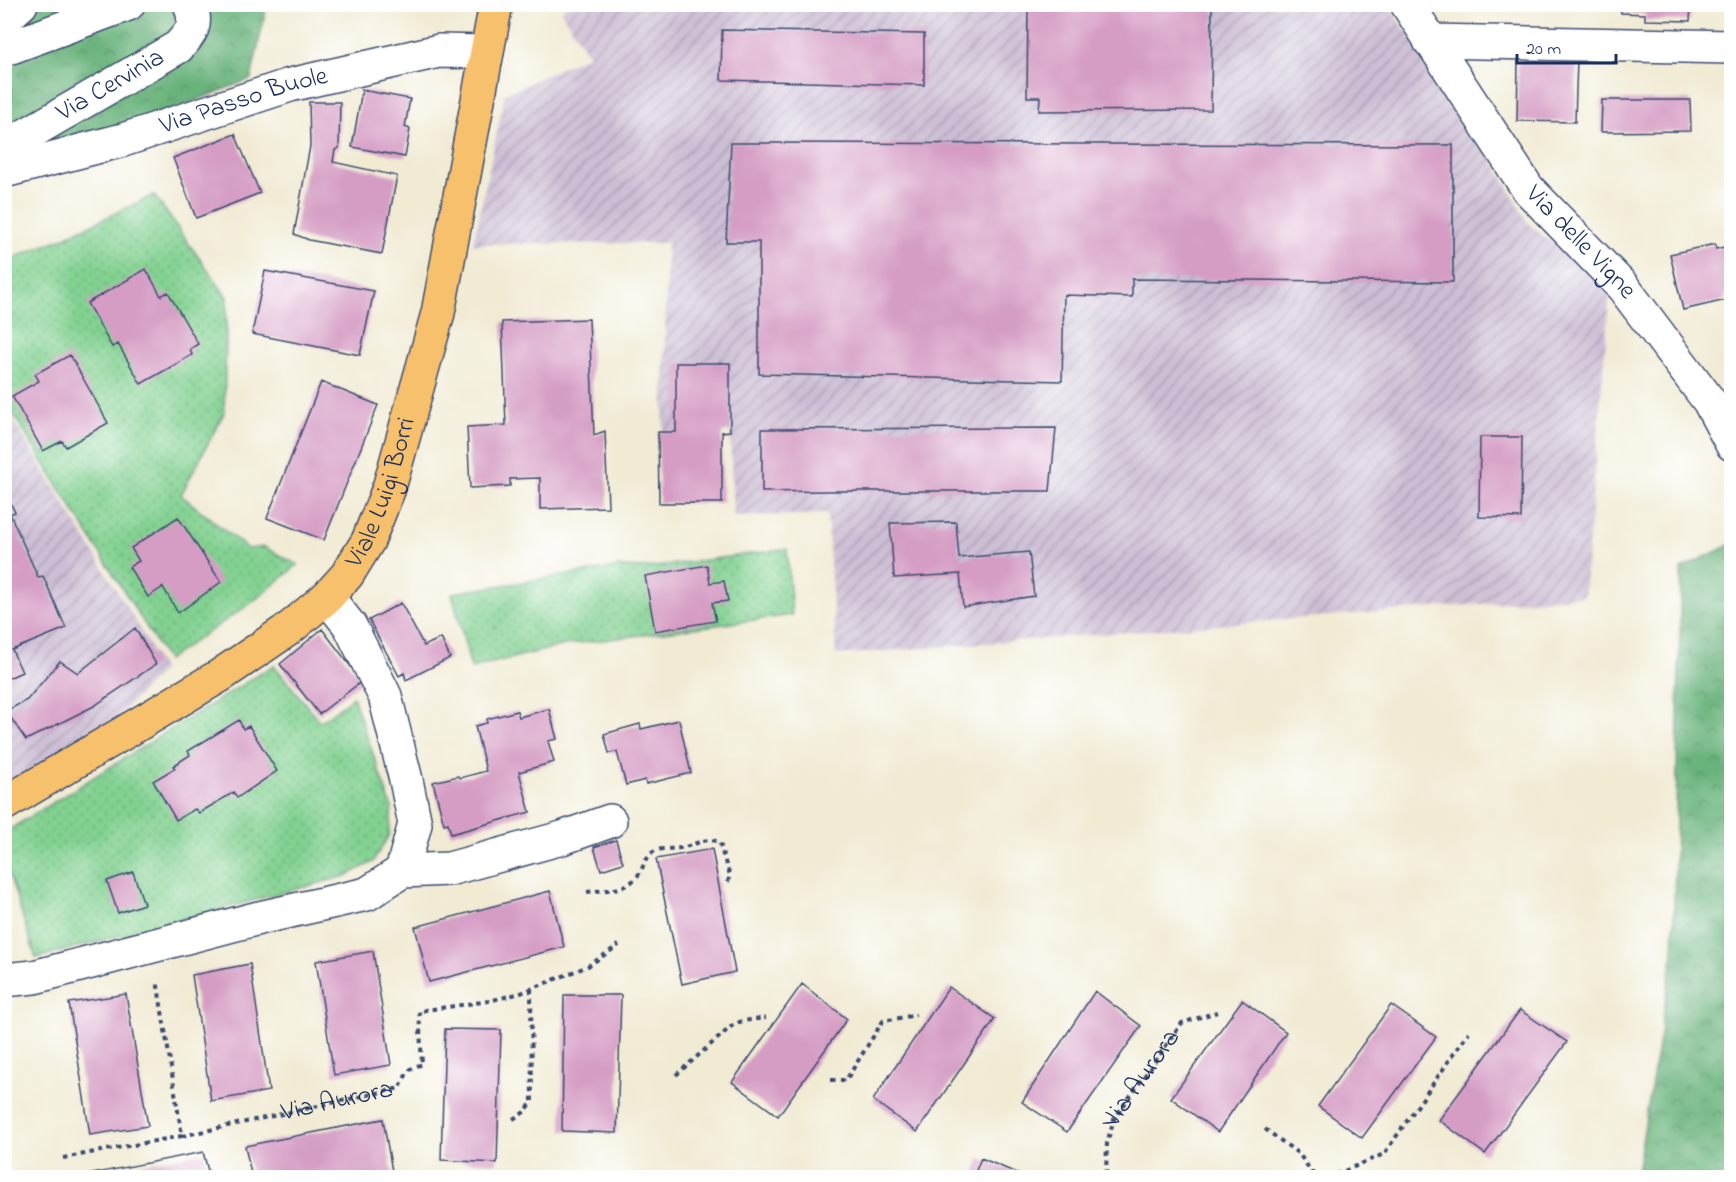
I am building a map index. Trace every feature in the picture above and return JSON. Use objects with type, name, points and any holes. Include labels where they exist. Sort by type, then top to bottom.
[{"type":"main road","name":"Viale Luigi Borri","points":[[4,804],[221,675],[290,628],[327,597],[349,572],[368,541],[389,488],[438,313],[496,4]]},
{"type":"street","points":[[4,19],[21,4]]},
{"type":"street","points":[[4,45],[11,47],[128,4]]},
{"type":"street","name":"Via Cervinia","points":[[4,152],[19,140],[178,47],[191,34],[195,17],[190,4]]},
{"type":"street","name":"Via delle Vigne","points":[[1407,4],[1528,189],[1623,287],[1709,401],[1731,444]]},
{"type":"street","points":[[1430,41],[1731,46]]},
{"type":"street","name":"Via Passo Buole","points":[[4,171],[123,140],[290,85],[439,51],[487,52]]},
{"type":"street","points":[[327,597],[350,626],[385,696],[406,780],[414,824],[402,871]]},
{"type":"street","points":[[4,980],[34,977],[259,918],[367,894],[402,871],[449,869],[562,838],[610,821]]},
{"type":"path","points":[[587,892],[622,887],[631,883],[640,875],[649,855],[656,850],[680,848],[711,840],[720,843],[730,875],[727,885]]},
{"type":"path","name":"Via Aurora","points":[[63,1158],[182,1136],[400,1088],[406,1073],[414,1066],[422,1065],[419,1011],[489,1001],[531,989],[588,966],[619,945]]},
{"type":"path","points":[[152,946],[182,1136]]},
{"type":"path","points":[[513,1119],[524,1113],[532,1103],[531,989]]},
{"type":"path","name":"Via Aurora","points":[[1106,1174],[1107,1143],[1114,1119],[1182,1023],[1217,1012]]},
{"type":"path","points":[[831,1080],[846,1080],[883,1021],[916,1015]]},
{"type":"path","points":[[676,1075],[733,1025],[742,1021],[766,1018]]},
{"type":"path","points":[[1328,1178],[1384,1154],[1469,1032]]},
{"type":"path","points":[[1264,1129],[1299,1154],[1316,1178]]},
{"type":"shaded area","points":[[567,5],[1387,5],[1462,104],[1528,223],[1610,290],[1584,596],[836,655],[827,514],[733,517],[730,432],[663,437],[667,243],[473,244],[505,94],[589,55],[561,12]]},
{"type":"shaded area","points":[[4,405],[163,670],[63,772],[4,808]]},
{"type":"green space","points":[[5,5],[267,5],[251,79],[5,175]]},
{"type":"green space","points":[[154,195],[227,297],[224,413],[181,495],[248,549],[264,547],[298,565],[250,604],[167,660],[5,401],[5,261],[63,238]]},
{"type":"green space","points":[[1731,544],[1731,1177],[1636,1177],[1673,956],[1681,569]]},
{"type":"green space","points":[[787,549],[792,615],[565,645],[471,668],[452,593],[619,567],[647,568]]},
{"type":"green space","points":[[274,665],[320,722],[353,697],[392,808],[389,835],[373,862],[346,876],[36,958],[5,862],[4,833]]},
{"type":"building","points":[[1028,4],[1212,4],[1211,110],[1039,111],[1040,97],[1027,97]]},
{"type":"building","points":[[1621,4],[1691,4],[1690,21],[1645,20],[1645,14],[1621,13]]},
{"type":"building","points":[[722,30],[924,34],[924,85],[721,80]]},
{"type":"building","points":[[1518,58],[1577,59],[1575,122],[1517,121]]},
{"type":"building","points":[[362,90],[410,99],[405,127],[410,129],[405,157],[352,147]]},
{"type":"building","points":[[1602,100],[1690,100],[1691,131],[1601,132]]},
{"type":"building","points":[[309,102],[340,102],[339,148],[335,150],[333,162],[397,176],[382,254],[309,240],[294,234],[310,146]]},
{"type":"building","points":[[235,134],[260,193],[196,218],[173,158]]},
{"type":"building","points":[[731,143],[1453,145],[1453,282],[1132,279],[1132,297],[1064,295],[1062,381],[759,374],[759,242],[726,242]]},
{"type":"building","points":[[1715,244],[1716,249],[1732,245],[1732,294],[1724,295],[1726,300],[1683,310],[1670,254]]},
{"type":"building","points":[[146,269],[161,296],[168,292],[198,344],[190,349],[192,355],[141,384],[118,344],[112,347],[87,303]]},
{"type":"building","points":[[265,271],[374,291],[360,355],[252,334]]},
{"type":"building","points":[[589,319],[594,435],[605,431],[608,507],[540,509],[540,478],[510,479],[510,486],[470,488],[467,427],[506,425],[502,322]]},
{"type":"building","points":[[70,355],[108,423],[66,447],[62,441],[43,451],[12,396],[39,381],[35,374]]},
{"type":"building","points":[[676,363],[730,363],[730,431],[722,432],[722,503],[659,503],[658,432],[676,432]]},
{"type":"building","points":[[321,382],[378,405],[324,540],[267,518]]},
{"type":"building","points":[[1056,428],[1050,491],[762,492],[762,429]]},
{"type":"building","points":[[1480,437],[1522,437],[1521,518],[1479,517]]},
{"type":"building","points":[[4,491],[15,512],[10,514],[38,577],[43,576],[66,628],[12,650],[22,672],[4,680]]},
{"type":"building","points":[[178,517],[221,582],[178,613],[163,587],[148,597],[129,567],[139,561],[131,548]]},
{"type":"building","points":[[956,522],[959,558],[1029,552],[1034,596],[963,607],[960,574],[894,578],[890,523]]},
{"type":"building","points":[[707,565],[710,583],[724,581],[728,601],[712,603],[716,621],[655,631],[645,576]]},
{"type":"building","points":[[401,603],[424,646],[441,638],[450,658],[406,680],[404,673],[399,676],[369,620]]},
{"type":"building","points":[[135,628],[156,664],[94,706],[26,740],[6,711],[27,700],[60,661],[78,673]]},
{"type":"building","points":[[322,629],[362,681],[319,714],[280,664]]},
{"type":"building","points":[[549,709],[557,739],[548,741],[554,762],[519,772],[530,812],[451,834],[448,823],[444,824],[433,782],[486,771],[475,726],[487,723],[487,719],[517,711],[519,717]]},
{"type":"building","points":[[239,720],[243,729],[249,726],[277,771],[237,798],[234,792],[199,813],[195,809],[176,820],[153,781],[175,768],[173,766],[190,755],[188,751]]},
{"type":"building","points":[[679,720],[691,773],[646,784],[645,780],[626,785],[617,752],[609,753],[604,734],[640,724],[641,729]]},
{"type":"building","points":[[616,840],[623,863],[601,870],[594,847]]},
{"type":"building","points":[[712,849],[735,972],[682,984],[656,859]]},
{"type":"building","points":[[133,872],[144,904],[118,913],[107,881]]},
{"type":"building","points":[[550,891],[564,947],[429,982],[415,927]]},
{"type":"building","points":[[373,951],[391,1065],[334,1075],[316,961]]},
{"type":"building","points":[[250,964],[269,1091],[211,1101],[192,975]]},
{"type":"building","points":[[802,984],[847,1019],[778,1116],[732,1082]]},
{"type":"building","points":[[949,987],[995,1019],[917,1132],[873,1100]]},
{"type":"building","points":[[1095,991],[1141,1026],[1067,1132],[1022,1102]]},
{"type":"building","points":[[126,994],[148,1126],[90,1135],[69,1003]]},
{"type":"building","points":[[564,995],[621,995],[617,1133],[562,1131]]},
{"type":"building","points":[[1242,1000],[1286,1032],[1218,1132],[1171,1098]]},
{"type":"building","points":[[1391,1005],[1436,1037],[1362,1138],[1318,1106]]},
{"type":"building","points":[[1520,1010],[1567,1042],[1485,1154],[1439,1120]]},
{"type":"building","points":[[445,1029],[501,1030],[497,1163],[441,1160]]},
{"type":"building","points":[[383,1119],[393,1177],[252,1178],[245,1146]]},
{"type":"building","points":[[203,1152],[210,1178],[81,1178],[81,1176]]},
{"type":"building","points":[[981,1158],[1026,1177],[1026,1178],[973,1178]]},
{"type":"building","points":[[1257,1172],[1258,1178],[1233,1178],[1233,1176]]}]
